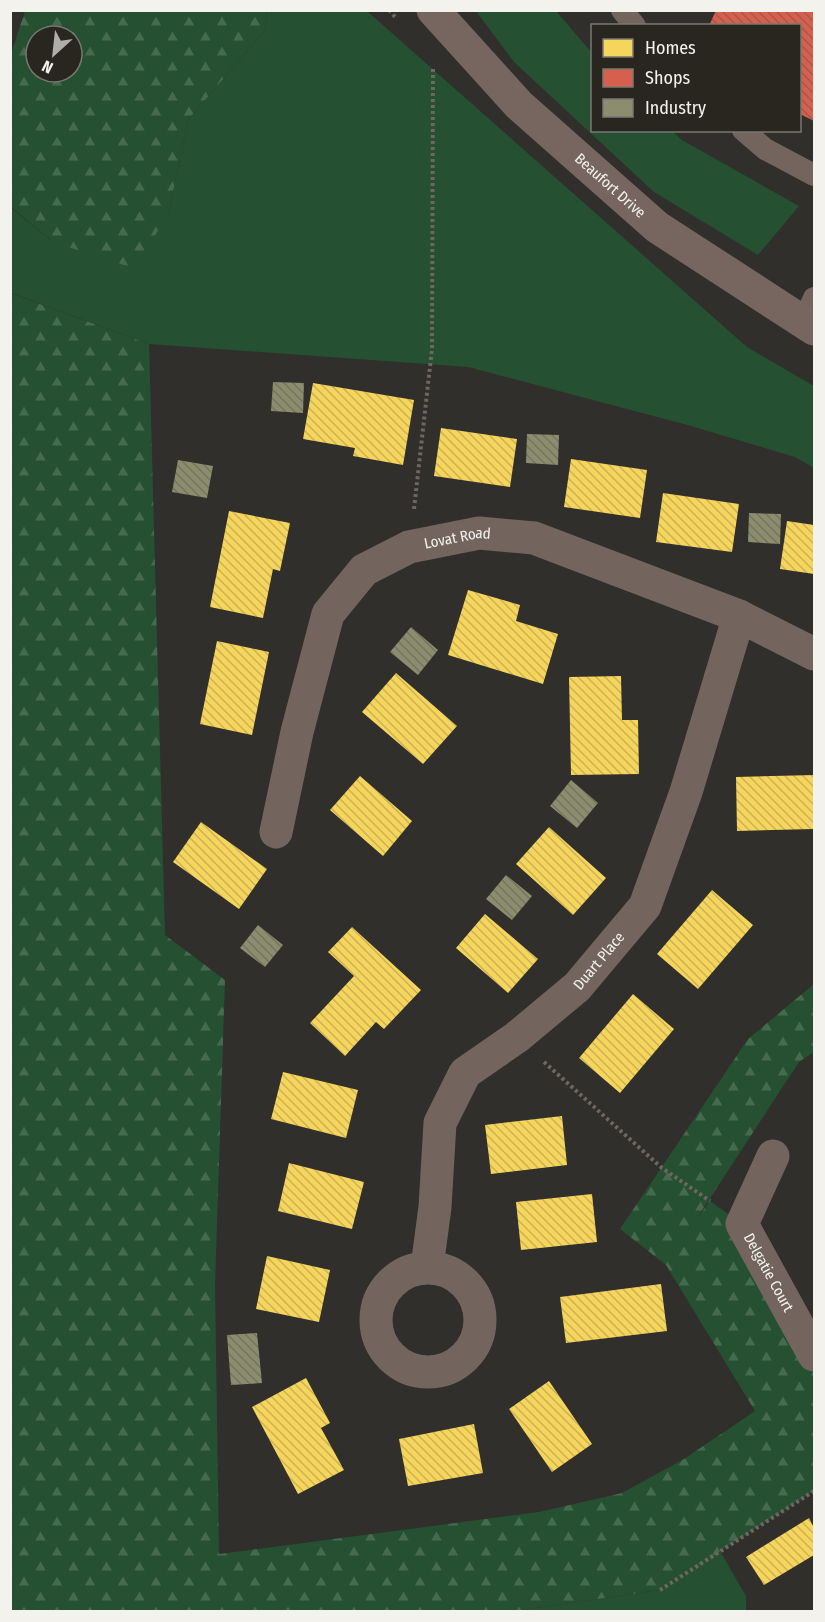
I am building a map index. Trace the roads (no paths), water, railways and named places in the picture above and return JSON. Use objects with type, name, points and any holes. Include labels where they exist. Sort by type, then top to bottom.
[{"type":"street","name":"Beaufort Drive","points":[[433,10],[519,105],[657,227],[811,316]]},
{"type":"street","name":"Lovat Road","points":[[276,832],[297,732],[328,614],[364,570],[409,548],[479,534],[534,538],[739,616],[814,654]]},
{"type":"street","name":"Duart Place","points":[[427,1267],[435,1207],[440,1123],[465,1073],[517,1037],[577,987],[645,906],[686,792],[739,616]]},
{"type":"street","name":"Delgatie Court","points":[[772,1156],[742,1224],[814,1355]]},
{"type":"lane","points":[[622,10],[633,24]]},
{"type":"lane","points":[[744,132],[765,149],[814,175]]}]
